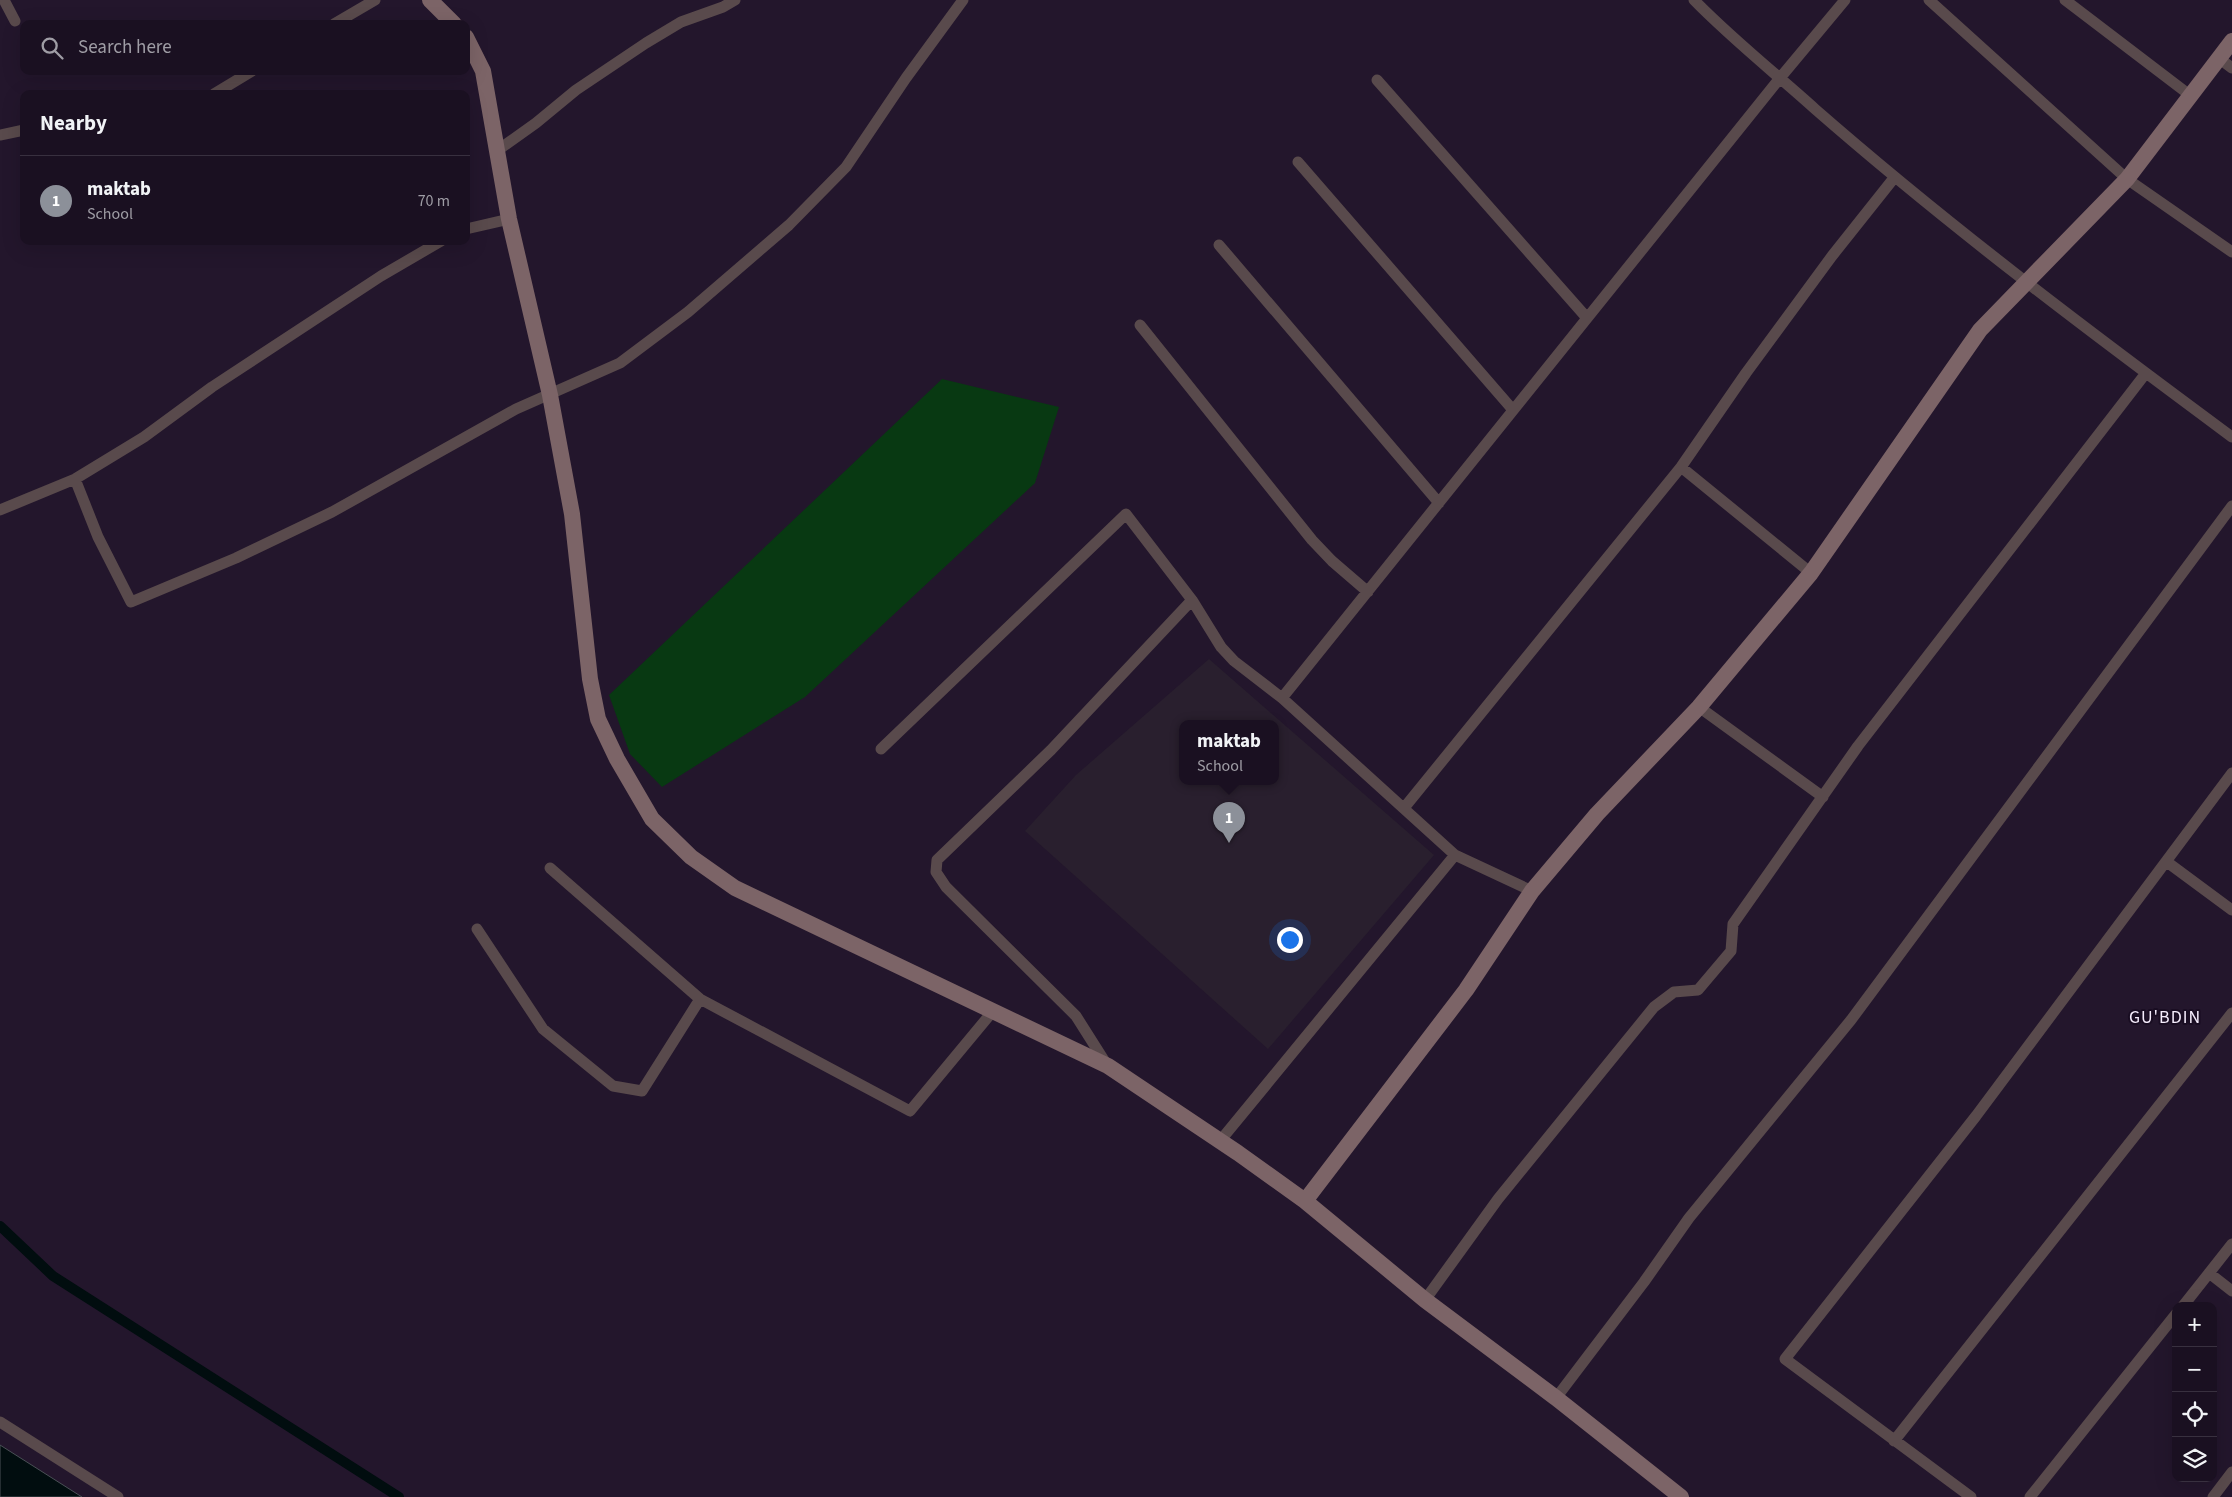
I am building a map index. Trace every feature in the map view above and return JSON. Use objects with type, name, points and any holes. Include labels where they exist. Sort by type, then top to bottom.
[{"type":"street","points":[[4,0],[15,21]]},
{"type":"street","points":[[341,20],[375,0]]},
{"type":"street","points":[[430,0],[450,20]]},
{"type":"street","points":[[498,150],[536,123],[576,90],[646,43],[681,22],[723,7],[735,0]]},
{"type":"street","points":[[75,479],[98,537],[131,602],[236,558],[332,512],[516,409],[620,363],[688,312],[789,224],[846,167],[906,78],[963,0]]},
{"type":"street","points":[[1694,0],[1721,28],[1894,178],[2027,283],[2232,437]]},
{"type":"street","points":[[1282,698],[1780,78],[1845,0]]},
{"type":"street","points":[[1929,0],[2127,179],[2232,252]]},
{"type":"street","points":[[2065,0],[2191,96]]},
{"type":"street","points":[[1305,1201],[1466,990],[1532,891],[1597,814],[1700,707],[1811,573],[1980,330],[2127,179],[2191,96],[2226,64],[2232,41]]},
{"type":"street","points":[[470,45],[483,71],[509,219],[550,395],[572,514],[590,679],[598,719],[617,759],[652,819],[692,857],[735,888],[1108,1066],[1305,1201],[1425,1300],[1556,1398],[1681,1497]]},
{"type":"street","points":[[221,90],[245,75]]},
{"type":"street","points":[[1377,80],[1587,318]]},
{"type":"street","points":[[0,135],[20,131]]},
{"type":"street","points":[[1298,162],[1513,410]]},
{"type":"street","points":[[1404,808],[1681,467],[1752,365],[1832,256],[1894,178]]},
{"type":"street","points":[[470,228],[509,219]]},
{"type":"street","points":[[0,510],[75,479],[144,437],[212,387],[381,276],[434,245]]},
{"type":"street","points":[[1219,246],[1439,503]]},
{"type":"street","points":[[1140,325],[1312,540],[1332,561],[1368,592]]},
{"type":"street","points":[[1425,1300],[1498,1199],[1654,1007],[1674,992],[1698,990],[1731,951],[1733,924],[1858,746],[2146,373]]},
{"type":"street","points":[[1681,467],[1811,573]]},
{"type":"street","points":[[1556,1398],[1644,1282],[1689,1218],[1851,1020],[2232,506]]},
{"type":"street","points":[[880,749],[1126,514],[1192,600],[1221,647],[1234,662],[1282,698],[1456,855],[1532,891]]},
{"type":"street","points":[[1108,1066],[1076,1016],[946,887],[936,872],[937,860],[1051,750],[1192,600]]},
{"type":"street","points":[[1700,707],[1823,796]]},
{"type":"street","points":[[1971,1497],[1785,1359],[1976,1116],[2232,773]]},
{"type":"street","points":[[1220,1141],[1456,855]]},
{"type":"street","points":[[2167,862],[2232,910]]},
{"type":"street","points":[[550,868],[700,999],[910,1111],[993,1011]]},
{"type":"street","points":[[477,929],[543,1029],[613,1086],[642,1091],[700,999]]},
{"type":"street","points":[[1894,1441],[2232,1013]]},
{"type":"street","points":[[2186,1302],[2232,1244]]},
{"type":"street","points":[[2209,1273],[2232,1291]]},
{"type":"street","points":[[2030,1497],[2172,1319]]},
{"type":"street","points":[[0,1422],[118,1497]]},
{"type":"street","points":[[2219,1495],[2232,1472]]},
{"type":"shaded area","points":[[1209,659],[1434,855],[1268,1049],[1025,831],[1076,775]]},
{"type":"shaded area","points":[[0,1445],[82,1497],[0,1497]]},
{"type":"green space","points":[[942,379],[1059,407],[1035,483],[805,697],[662,787],[630,754],[609,695]]},
{"type":"waterway","points":[[0,1226],[53,1276],[399,1497]]},
{"type":"place","name":"maktab","points":[[1229,843]]},
{"type":"district","name":"GU'BDIN","points":[[2165,1017]]}]
